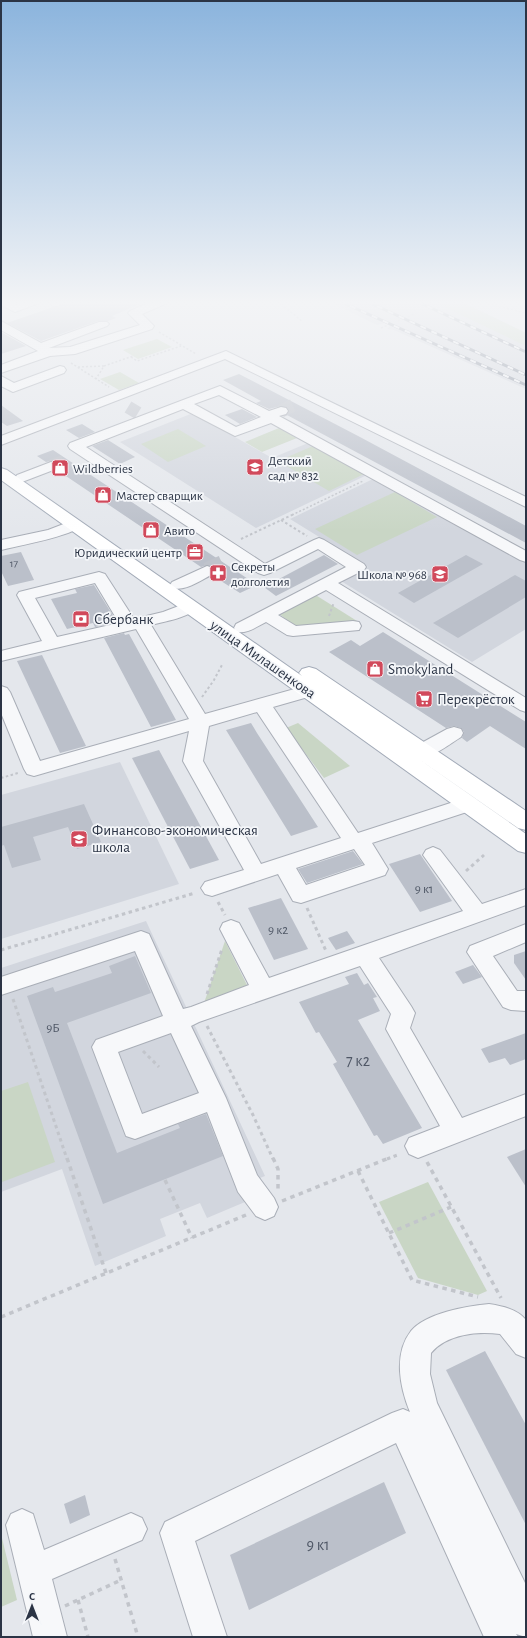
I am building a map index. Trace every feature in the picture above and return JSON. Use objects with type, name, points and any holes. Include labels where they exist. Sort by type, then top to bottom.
[{"type":"main road","name":"улица Милашенкова","points":[[1,462],[178,585],[424,751],[526,822]]},
{"type":"main road","name":"улица Милашенкова","points":[[1,472],[526,845]]},
{"type":"street","points":[[1,380],[13,388],[31,377]]},
{"type":"street","points":[[184,377],[130,406],[75,446],[264,570],[319,543],[358,567],[332,587],[266,615],[242,628]]},
{"type":"street","points":[[273,377],[526,503]]},
{"type":"street","points":[[1,441],[130,406],[184,404],[220,390],[273,415],[376,475],[526,557]]},
{"type":"street","points":[[296,404],[312,396]]},
{"type":"street","points":[[184,404],[236,432],[273,415]]},
{"type":"street","points":[[68,460],[83,452]]},
{"type":"street","points":[[22,478],[51,466]]},
{"type":"street","points":[[1,545],[53,533],[74,525]]},
{"type":"street","points":[[224,563],[241,555]]},
{"type":"street","points":[[178,585],[207,571]]},
{"type":"street","points":[[52,644],[25,595],[99,577],[135,624],[196,716],[193,761],[256,873]]},
{"type":"street","points":[[332,587],[526,706]]},
{"type":"street","points":[[1,656],[168,616],[190,607]]},
{"type":"street","points":[[266,615],[293,631],[353,626]]},
{"type":"street","points":[[1,692],[34,769],[196,716],[262,705],[309,691]]},
{"type":"street","points":[[262,705],[356,841],[378,869],[301,895],[283,865]]},
{"type":"street","points":[[424,751],[454,733]]},
{"type":"street","points":[[212,888],[469,804]]},
{"type":"street","points":[[433,855],[478,914]]},
{"type":"street","points":[[214,1098],[136,1128],[104,1047],[263,989],[365,955],[526,897]]},
{"type":"street","points":[[231,929],[263,989]]},
{"type":"street","points":[[526,934],[478,952],[511,1000],[526,1001]]},
{"type":"street","points":[[4,985],[141,940],[189,1016],[214,1098],[246,1183],[271,1205]]},
{"type":"street","points":[[365,955],[403,1013],[398,1029],[457,1132]]},
{"type":"street","points":[[418,1146],[526,1105]]},
{"type":"street","points":[[526,1344],[509,1323],[492,1318],[474,1318],[438,1330],[421,1342],[416,1356],[414,1376],[423,1407],[526,1621]]},
{"type":"street","points":[[210,1637],[176,1532],[402,1424],[501,1637]]},
{"type":"street","points":[[22,1525],[47,1626]]},
{"type":"street","points":[[33,1571],[120,1534]]},
{"type":"path","points":[[96,379],[130,406]]},
{"type":"path","points":[[227,546],[376,475]]},
{"type":"path","points":[[281,520],[319,543]]},
{"type":"path","points":[[324,629],[332,587]]},
{"type":"path","points":[[196,716],[222,663]]},
{"type":"path","points":[[454,882],[484,855]]},
{"type":"path","points":[[1,950],[212,888],[231,929],[189,1016],[253,1115],[278,1169],[271,1205]]},
{"type":"path","points":[[301,895],[333,966]]},
{"type":"path","points":[[4,985],[106,1273]]},
{"type":"path","points":[[1,1317],[418,1146],[504,1305],[509,1323]]},
{"type":"path","points":[[358,1171],[412,1280],[481,1298]]},
{"type":"path","points":[[165,1180],[192,1238]]},
{"type":"path","points":[[389,1233],[451,1207]]},
{"type":"path","points":[[120,1534],[121,1580],[138,1637]]},
{"type":"path","points":[[47,1626],[78,1600],[121,1580]]},
{"type":"path","points":[[78,1600],[88,1637]]},
{"type":"shaded area","points":[[500,377],[526,377],[526,389]]},
{"type":"shaded area","name":"Детский сад № 832","points":[[193,413],[272,458],[308,443],[367,475],[256,528],[120,442]]},
{"type":"shaded area","name":"Школа № 968","points":[[373,479],[526,562],[526,629],[472,662],[341,581],[368,567],[290,519]]},
{"type":"shaded area","name":"Финансово-экономическая школа","points":[[120,762],[179,884],[1,939],[1,795]]},
{"type":"shaded area","points":[[146,921],[265,1176],[247,1183],[245,1202],[207,1218],[200,1203],[160,1219],[166,1236],[95,1266],[62,1169],[1,1192],[1,968]]},
{"type":"green space","points":[[104,377],[129,377],[139,383],[119,390],[100,379]]},
{"type":"green space","points":[[279,428],[297,438],[262,452],[245,442]]},
{"type":"green space","points":[[178,429],[206,446],[168,462],[141,444]]},
{"type":"green space","points":[[313,446],[364,474],[329,491],[278,461]]},
{"type":"green space","points":[[395,492],[437,517],[357,555],[315,529]]},
{"type":"green space","points":[[314,594],[357,621],[346,625],[296,627],[278,613]]},
{"type":"green space","points":[[298,723],[350,766],[324,778],[286,728]]},
{"type":"green space","points":[[225,941],[251,993],[201,1012]]},
{"type":"green space","points":[[28,1082],[55,1162],[2,1182],[1,1091]]},
{"type":"green space","points":[[428,1182],[487,1291],[478,1295],[418,1278],[379,1202]]},
{"type":"green space","points":[[1,1534],[17,1600],[1,1607]]},
{"type":"building","points":[[230,377],[246,377],[526,526],[526,543],[287,415],[289,410],[286,407],[281,406],[269,409],[256,403],[261,401],[223,380]]},
{"type":"building","points":[[1,405],[23,421],[7,426],[1,422]]},
{"type":"building","points":[[242,409],[257,417],[240,424],[225,415]]},
{"type":"building","points":[[82,424],[95,432],[79,438],[66,430]]},
{"type":"building","points":[[108,440],[135,457],[120,464],[92,446]]},
{"type":"building","points":[[53,450],[257,585],[240,593],[213,576],[216,572],[213,567],[207,565],[201,567],[57,470],[59,467],[57,462],[46,462],[37,456]]},
{"type":"building","points":[[21,552],[34,580],[8,586],[1,571],[1,556]]},
{"type":"building","points":[[324,555],[338,564],[276,596],[264,587]]},
{"type":"building","points":[[466,555],[483,564],[414,603],[398,593]]},
{"type":"building","points":[[515,575],[526,581],[526,597],[458,638],[433,623]]},
{"type":"building","points":[[94,585],[117,622],[95,627],[93,623],[67,629],[51,599],[77,593],[75,589]]},
{"type":"building","points":[[383,632],[526,722],[526,749],[490,726],[467,742],[462,738],[464,732],[461,728],[454,726],[446,728],[329,652],[351,640],[360,646]]},
{"type":"building","points":[[124,633],[125,635],[129,634],[176,720],[151,727],[104,638]]},
{"type":"building","points":[[42,655],[86,746],[60,753],[17,661]]},
{"type":"building","points":[[251,723],[318,827],[291,836],[226,730]]},
{"type":"building","points":[[159,750],[219,860],[190,869],[132,758]]},
{"type":"building","points":[[84,804],[101,842],[77,849],[68,827],[33,837],[41,860],[12,868],[4,845],[1,846],[1,827]]},
{"type":"building","points":[[353,851],[363,864],[307,883],[298,869]]},
{"type":"building","points":[[420,854],[452,901],[420,912],[389,864]]},
{"type":"building","points":[[281,898],[308,949],[274,960],[248,908]]},
{"type":"building","points":[[347,931],[355,943],[336,950],[328,938]]},
{"type":"building","points":[[526,951],[526,980],[514,963],[514,955]]},
{"type":"building","points":[[135,956],[151,993],[67,1023],[117,1153],[180,1128],[178,1124],[206,1114],[223,1156],[103,1204],[27,996],[53,987],[55,992],[112,973],[109,966]]},
{"type":"building","points":[[473,965],[482,977],[463,984],[455,972]]},
{"type":"building","points":[[357,973],[364,985],[368,983],[377,997],[373,998],[380,1011],[358,1020],[422,1128],[383,1144],[377,1135],[374,1136],[333,1064],[337,1062],[319,1032],[316,1033],[299,1002],[349,984],[345,977]]},
{"type":"building","points":[[526,1033],[526,1059],[510,1065],[505,1058],[489,1063],[481,1049]]},
{"type":"building","points":[[526,1149],[526,1187],[507,1157]]},
{"type":"building","points":[[485,1351],[526,1425],[526,1525],[446,1370]]},
{"type":"building","points":[[384,1482],[406,1533],[249,1610],[230,1555]]},
{"type":"building","points":[[85,1495],[90,1515],[70,1524],[64,1504]]},
{"type":"tunnel","points":[[281,411],[296,404]]},
{"type":"tunnel","points":[[128,407],[138,413]]},
{"type":"tunnel","points":[[51,466],[68,460]]},
{"type":"tunnel","points":[[207,571],[224,563]]},
{"type":"railway","points":[[509,377],[526,385]]},
{"type":"place","name":"Детский сад № 832","points":[[255,467]]},
{"type":"place","name":"Wildberries","points":[[60,468]]},
{"type":"place","name":"Мастер сварщик","points":[[103,495]]},
{"type":"place","name":"Авито","points":[[151,530]]},
{"type":"place","name":"Юридический центр","points":[[195,552]]},
{"type":"place","name":"Секреты долголетия","points":[[218,573]]},
{"type":"place","name":"Школа № 968","points":[[440,574]]},
{"type":"place","name":"Сбербанк","points":[[81,619]]},
{"type":"place","name":"Smokyland","points":[[375,669]]},
{"type":"place","name":"Перекрёсток","points":[[424,699]]},
{"type":"place","name":"Финансово-экономическая школа","points":[[79,839]]}]
